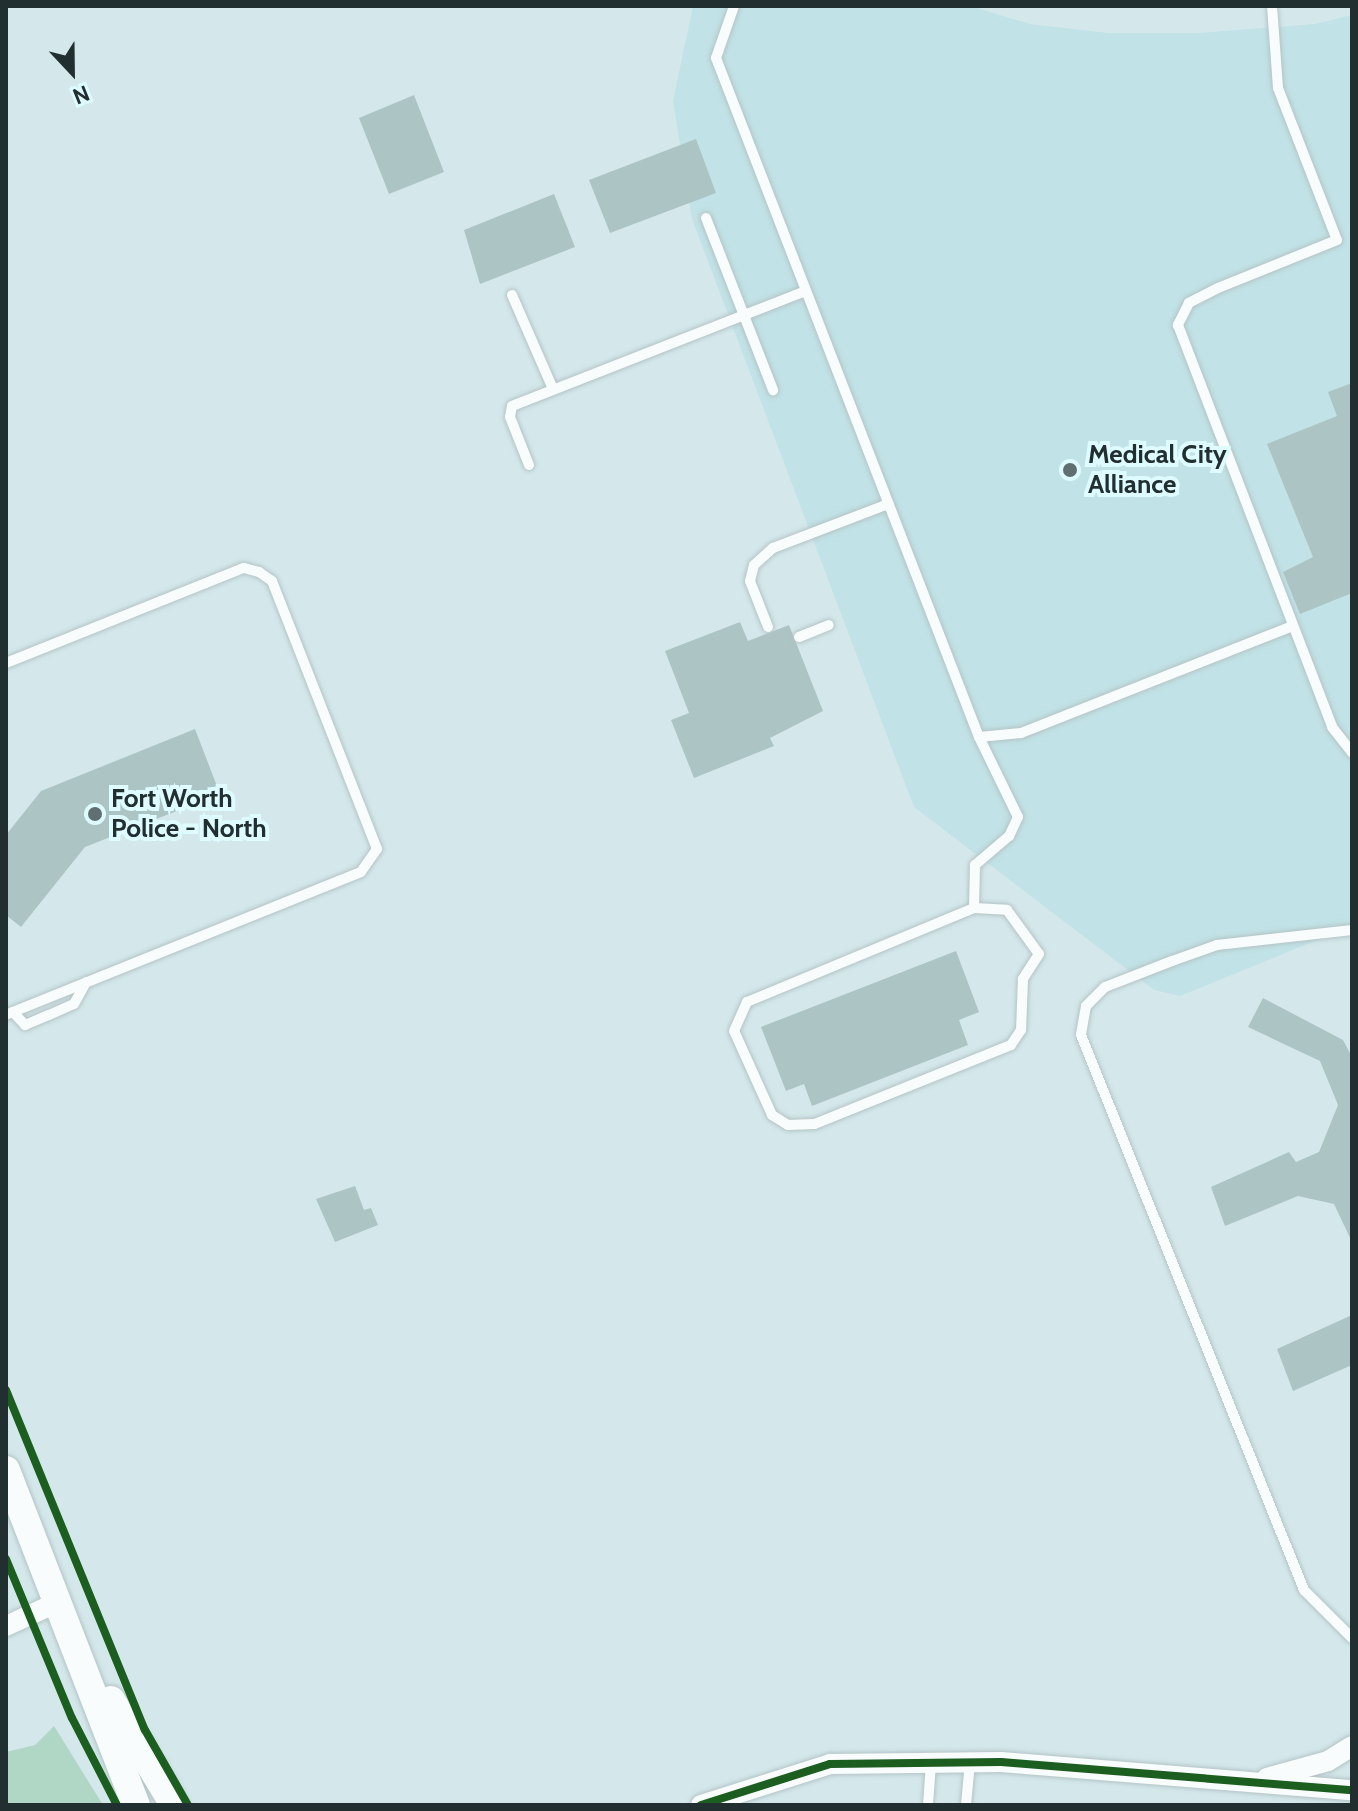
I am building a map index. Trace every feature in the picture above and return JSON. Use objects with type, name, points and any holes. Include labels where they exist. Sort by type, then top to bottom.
[{"type":"main road","points":[[6,1470],[77,1644],[136,1805]]},
{"type":"main road","points":[[77,1644],[174,1805]]},
{"type":"street","points":[[6,1626],[60,1601]]},
{"type":"street","points":[[1255,1782],[1328,1761],[1352,1746]]},
{"type":"street","points":[[701,1805],[830,1764],[970,1762],[1352,1790]]},
{"type":"street","points":[[1294,1785],[1319,1805]]},
{"type":"lane","points":[[734,6],[716,58],[979,737],[1018,817],[1009,836],[975,865],[974,908]]},
{"type":"lane","points":[[1272,6],[1278,88],[1337,240],[1189,303],[1178,325],[1332,727],[1352,753]]},
{"type":"lane","points":[[706,218],[773,390]]},
{"type":"lane","points":[[529,465],[508,412],[512,406],[805,291]]},
{"type":"lane","points":[[512,295],[553,389]]},
{"type":"lane","points":[[768,627],[750,581],[754,565],[773,548],[888,504]]},
{"type":"lane","points":[[6,663],[244,568],[259,572],[272,581],[377,849],[361,872],[86,982],[10,1013],[25,1025],[74,1004],[86,982]]},
{"type":"lane","points":[[799,637],[829,625]]},
{"type":"lane","points":[[979,737],[1021,733],[1292,626]]},
{"type":"lane","points":[[974,908],[1007,910],[1039,954],[1023,979],[1021,1030],[1011,1045],[814,1124],[788,1125],[772,1115],[734,1031],[747,1002],[974,908]]},
{"type":"lane","points":[[1351,932],[1217,945],[1145,971],[1105,987],[1086,1006],[1081,1035],[1304,1590],[1352,1638]]},
{"type":"lane","points":[[966,1805],[970,1762]]},
{"type":"lane","points":[[928,1805],[931,1763]]},
{"type":"shaded area","name":"Medical City Alliance","points":[[693,6],[970,6],[1030,24],[1108,33],[1199,33],[1315,24],[1352,15],[1352,926],[1180,996],[1154,990],[914,807],[692,219],[673,101]]},
{"type":"green space","points":[[54,1726],[103,1805],[6,1805],[6,1752],[35,1745]]},
{"type":"building","points":[[414,95],[444,172],[389,194],[359,118]]},
{"type":"building","points":[[696,139],[716,193],[610,233],[589,180]]},
{"type":"building","points":[[554,194],[575,247],[480,284],[464,230]]},
{"type":"building","points":[[1352,383],[1352,593],[1300,614],[1283,572],[1313,557],[1267,444],[1337,416],[1328,392]]},
{"type":"building","points":[[740,622],[748,641],[789,625],[823,711],[770,738],[774,746],[694,778],[671,720],[689,713],[665,651]]},
{"type":"building","name":"Fort Worth Police - North","points":[[195,729],[220,794],[85,847],[21,927],[6,915],[6,835],[41,791]]},
{"type":"building","points":[[956,951],[979,1012],[959,1020],[968,1045],[812,1106],[804,1084],[786,1091],[761,1027]]},
{"type":"building","points":[[1263,998],[1343,1040],[1352,1057],[1352,1242],[1334,1204],[1298,1196],[1225,1226],[1211,1187],[1289,1152],[1296,1162],[1319,1152],[1338,1105],[1320,1061],[1248,1027]]},
{"type":"building","points":[[355,1186],[364,1210],[371,1208],[378,1225],[335,1242],[316,1199]]},
{"type":"building","points":[[1352,1315],[1352,1365],[1293,1391],[1277,1349]]},
{"type":"cycle path","points":[[6,1390],[145,1730],[188,1805]]},
{"type":"cycle path","points":[[6,1559],[72,1718],[117,1805]]},
{"type":"cycle path","points":[[701,1805],[830,1764],[1001,1762],[1352,1790]]},
{"type":"place","name":"Medical City Alliance","points":[[1070,470]]},
{"type":"place","name":"Fort Worth Police - North","points":[[95,814]]}]
